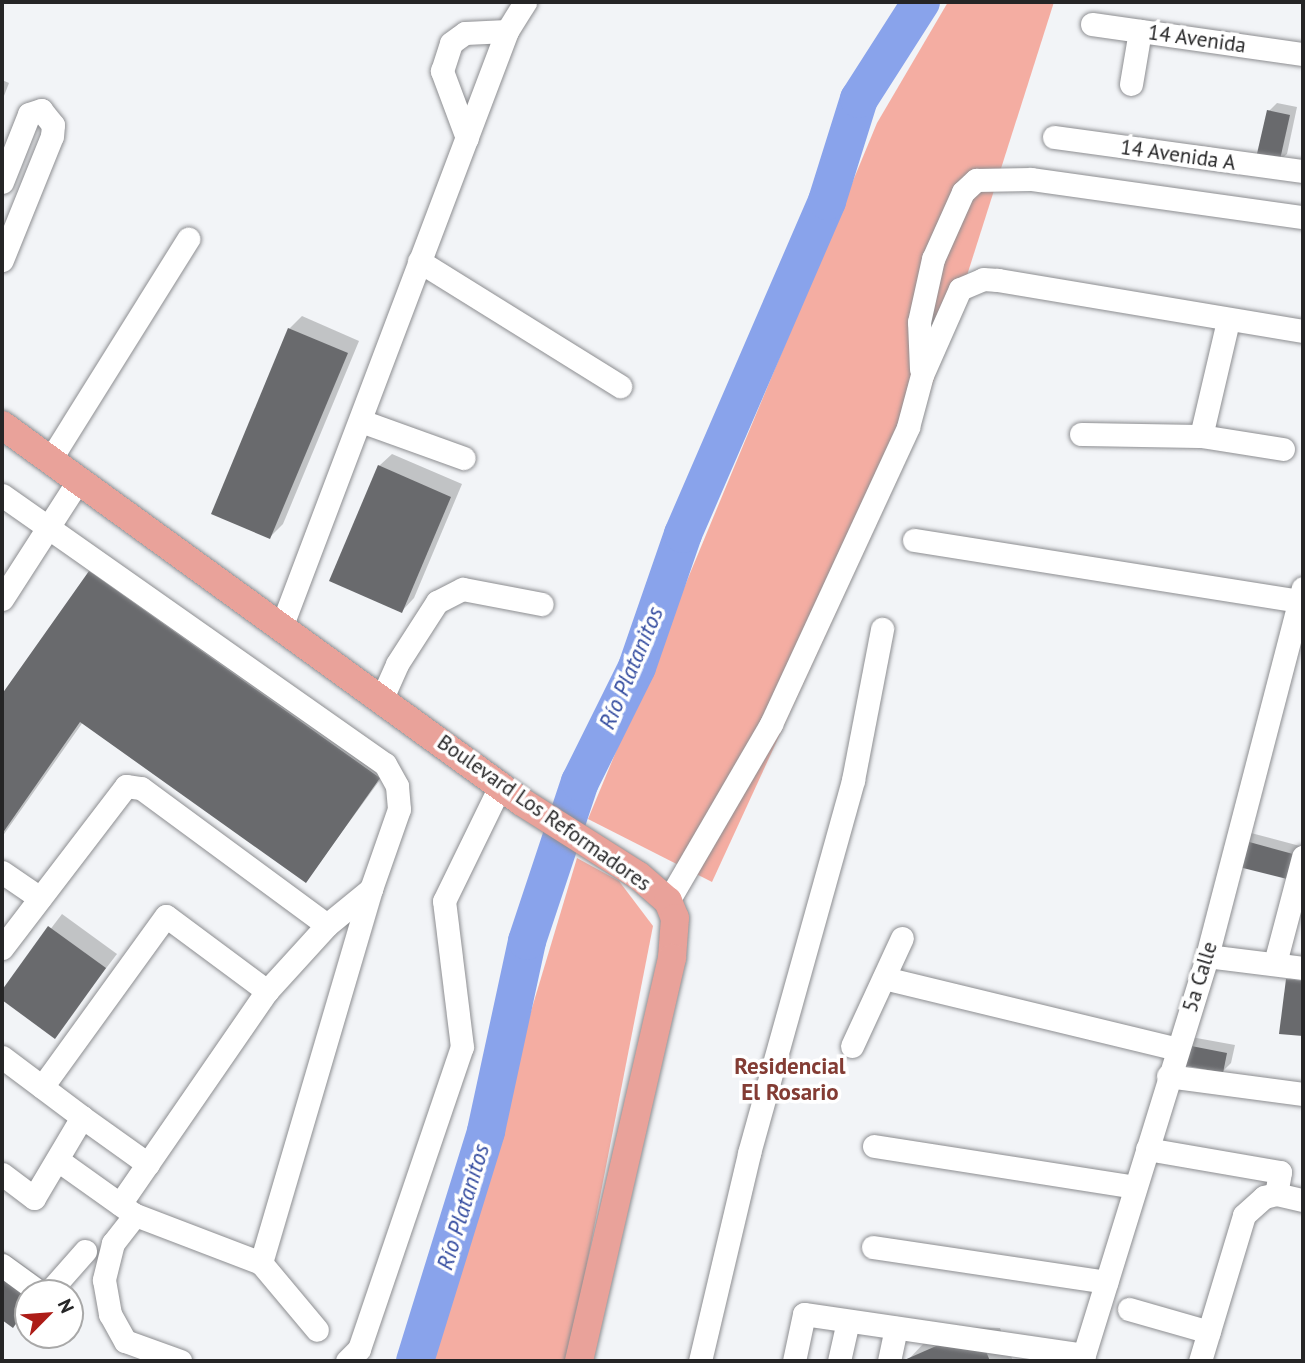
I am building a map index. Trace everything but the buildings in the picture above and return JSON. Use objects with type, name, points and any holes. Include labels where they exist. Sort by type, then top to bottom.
[{"type":"main road","name":"Boulevard Los Reformadores","points":[[2,425],[282,625],[511,794],[639,876],[668,901],[675,918],[672,958],[579,1361]]},
{"type":"street","points":[[282,625],[507,31],[525,2]]},
{"type":"street","name":"14 Avenida","points":[[1092,24],[1303,54]]},
{"type":"street","points":[[467,138],[442,71],[451,43],[465,33],[507,31]]},
{"type":"street","points":[[1131,84],[1140,31]]},
{"type":"street","points":[[2,182],[29,114],[41,110],[53,125],[52,136],[2,260]]},
{"type":"street","name":"14 Avenida A","points":[[1054,136],[1303,172]]},
{"type":"street","points":[[922,375],[919,322],[933,259],[963,192],[976,180],[1031,179],[1303,217]]},
{"type":"street","points":[[50,460],[188,239]]},
{"type":"street","points":[[419,261],[620,386]]},
{"type":"street","points":[[668,901],[771,724],[908,427],[922,375],[960,289],[983,279],[1228,321],[1303,331]]},
{"type":"street","points":[[1200,436],[1228,321]]},
{"type":"street","points":[[361,421],[464,458]]},
{"type":"street","points":[[1081,434],[1200,436],[1283,449]]},
{"type":"street","points":[[2,599],[78,481]]},
{"type":"street","points":[[2,495],[384,764],[397,786],[399,808],[371,889],[261,1263]]},
{"type":"street","points":[[914,540],[1301,595]]},
{"type":"street","points":[[382,698],[397,664],[437,602],[463,589],[542,604]]},
{"type":"street","name":"5a Calle","points":[[1083,1358],[1207,956],[1301,595]]},
{"type":"street","points":[[700,1361],[749,1153],[853,780],[882,629]]},
{"type":"street","points":[[2,948],[126,786],[141,788],[327,925]]},
{"type":"street","points":[[347,1361],[359,1349],[462,1047],[444,901],[511,794]]},
{"type":"street","points":[[1275,963],[1303,857]]},
{"type":"street","points":[[2,872],[40,898]]},
{"type":"street","points":[[180,1361],[125,1341],[110,1314],[104,1280],[113,1243],[148,1164],[267,991],[327,925],[371,889]]},
{"type":"street","points":[[42,1087],[166,916],[267,991]]},
{"type":"street","points":[[852,1046],[902,937]]},
{"type":"street","points":[[1207,956],[1303,968]]},
{"type":"street","points":[[884,978],[1177,1049]]},
{"type":"street","points":[[2,1057],[148,1164]]},
{"type":"street","points":[[1168,1076],[1303,1094]]},
{"type":"street","points":[[2,1174],[34,1198],[82,1117]]},
{"type":"street","points":[[874,1146],[1135,1187]]},
{"type":"street","points":[[1147,1149],[1280,1171],[1276,1194]]},
{"type":"street","points":[[58,1160],[128,1210],[261,1263],[317,1331]]},
{"type":"street","points":[[1200,1361],[1244,1215],[1264,1197],[1276,1194],[1303,1200]]},
{"type":"street","points":[[873,1247],[1106,1282]]},
{"type":"street","points":[[2,1265],[39,1292],[48,1293],[85,1251]]},
{"type":"street","points":[[1129,1309],[1209,1332]]},
{"type":"street","points":[[794,1361],[804,1314],[1083,1358]]},
{"type":"street","points":[[839,1361],[848,1321]]},
{"type":"street","points":[[889,1361],[896,1328]]},
{"type":"shaded area","points":[[948,2],[1054,2],[913,445],[712,882],[588,819],[877,123]]},
{"type":"shaded area","points":[[577,858],[619,881],[653,926],[568,1361],[426,1361]]},
{"type":"waterway","name":"Río Platanitos","points":[[415,1361],[486,1131],[527,941],[580,782],[637,667],[683,534],[827,201],[859,99],[921,2]]},
{"type":"district","name":"Residencial El Rosario","points":[[790,1079]]}]
